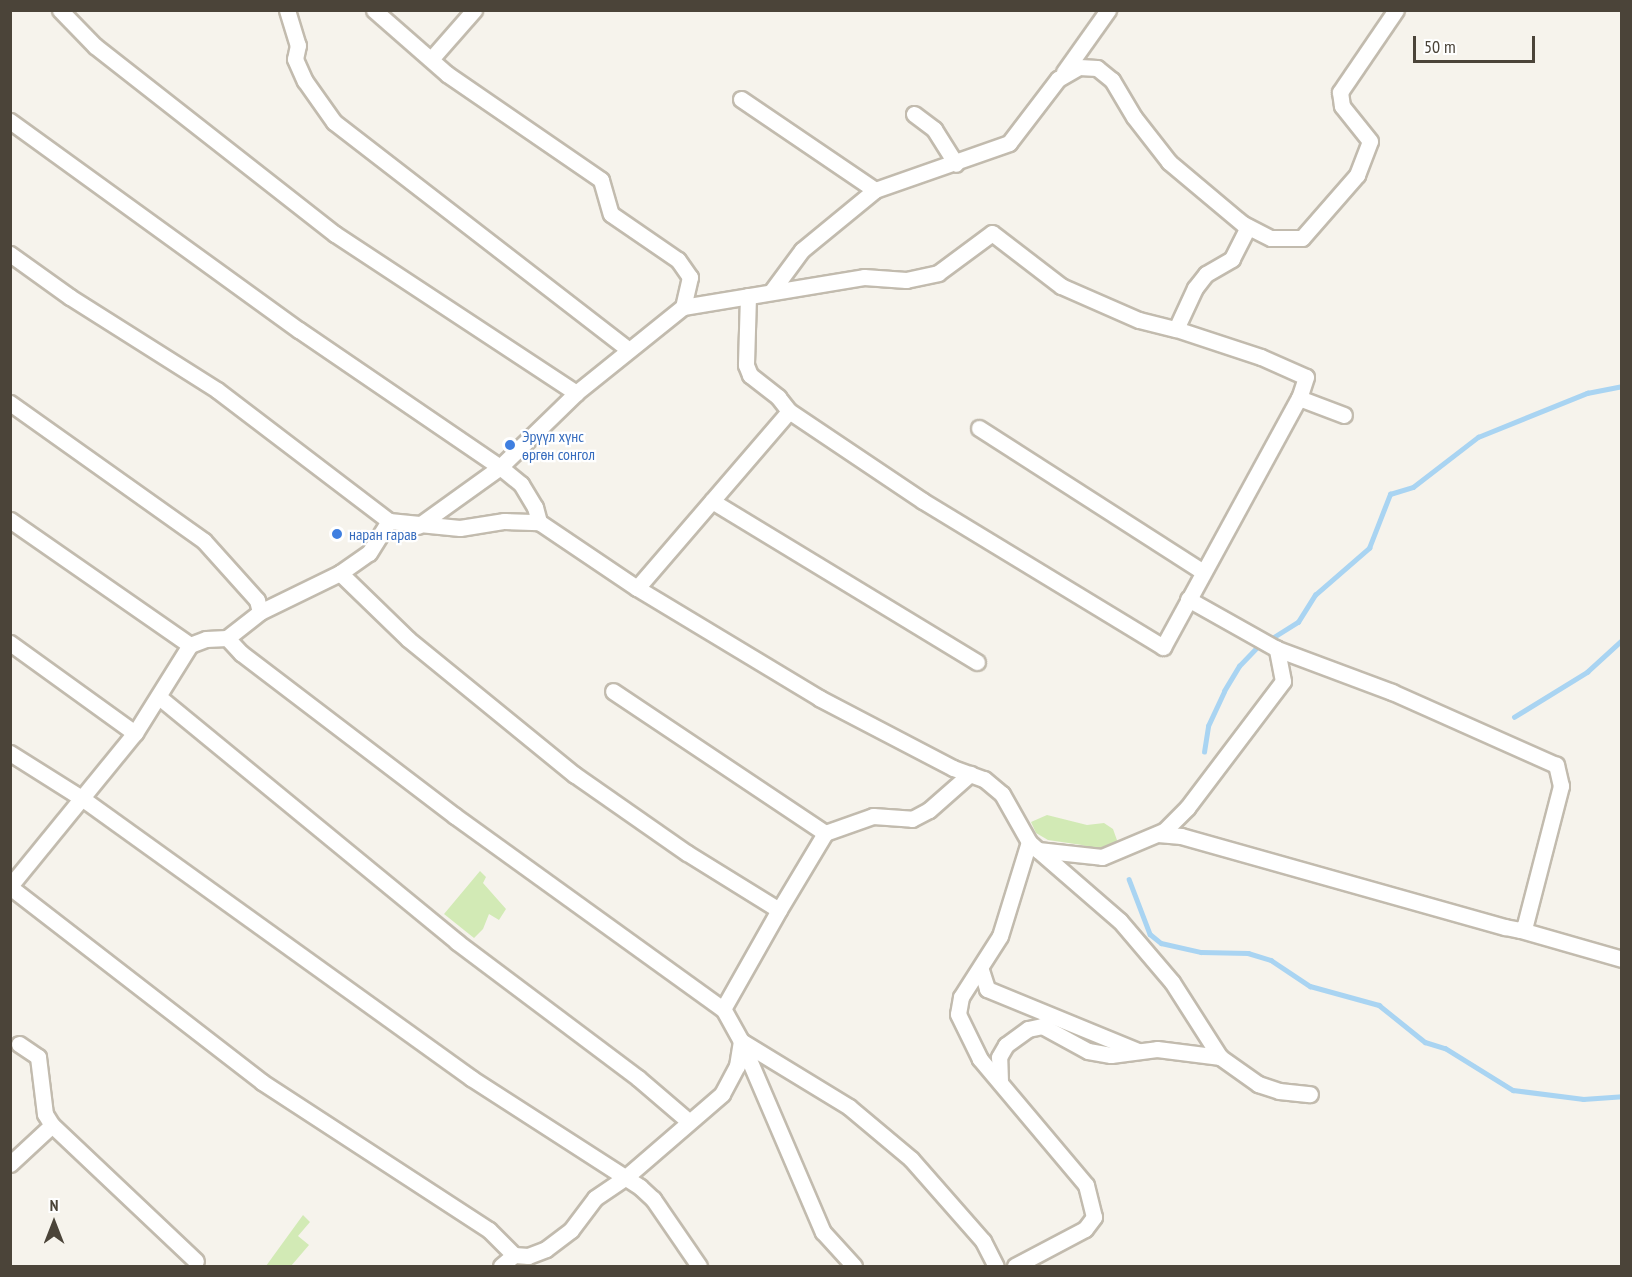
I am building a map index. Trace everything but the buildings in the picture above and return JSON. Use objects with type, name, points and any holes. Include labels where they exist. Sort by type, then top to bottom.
[{"type":"street","points":[[60,10],[95,46],[335,234],[576,393]]},
{"type":"street","points":[[287,10],[298,45],[295,58],[305,81],[334,122],[628,349]]},
{"type":"street","points":[[374,10],[432,58],[447,74],[601,180],[611,214],[678,260],[690,277],[683,307]]},
{"type":"street","points":[[432,58],[474,10]]},
{"type":"street","points":[[771,292],[802,250],[874,190],[956,164],[1009,143],[1108,10]]},
{"type":"street","points":[[1058,79],[1078,67],[1097,68],[1112,80],[1134,117],[1169,162],[1248,226],[1272,238],[1302,238],[1357,175],[1370,141],[1342,106],[1340,92],[1396,10]]},
{"type":"street","points":[[741,99],[874,190]]},
{"type":"street","points":[[914,114],[934,129],[956,164]]},
{"type":"street","points":[[10,121],[299,330],[500,466],[521,484],[535,507],[538,522]]},
{"type":"street","points":[[1176,329],[1196,288],[1206,274],[1232,259],[1248,226]]},
{"type":"street","points":[[418,526],[500,466],[576,393],[683,307],[771,292],[864,277],[906,280],[938,273],[992,232],[1062,286],[1138,320],[1176,329],[1261,357],[1306,377],[1299,398],[1163,647],[923,501],[789,411],[778,397],[750,375],[746,364],[748,296]]},
{"type":"street","points":[[10,254],[70,297],[217,390],[389,521],[418,526],[460,528],[504,521],[538,522],[637,588],[819,698],[984,779],[1002,794],[1034,846],[1120,921],[1172,982],[1220,1056],[1258,1084],[1279,1091],[1310,1094]]},
{"type":"street","points":[[1299,398],[1344,415]]},
{"type":"street","points":[[10,403],[204,542],[257,600],[260,612]]},
{"type":"street","points":[[637,588],[789,411]]},
{"type":"street","points":[[979,428],[1202,572]]},
{"type":"street","points":[[712,501],[977,662]]},
{"type":"street","points":[[10,520],[190,645]]},
{"type":"street","points":[[389,521],[369,553],[340,573],[260,612],[226,638],[206,639],[190,645],[135,733],[10,886],[262,1082],[489,1230],[527,1259]]},
{"type":"street","points":[[340,573],[408,639],[575,776],[687,853],[779,910]]},
{"type":"street","points":[[1188,599],[1277,649],[1392,692],[1556,765],[1562,786],[1531,908],[1521,930]]},
{"type":"street","points":[[226,638],[241,653],[455,816],[723,1010],[741,1041],[823,1232],[854,1266]]},
{"type":"street","points":[[10,643],[135,733]]},
{"type":"street","points":[[1034,846],[1102,857],[1158,834],[1187,808],[1283,681],[1277,649]]},
{"type":"street","points":[[613,691],[825,833]]},
{"type":"street","points":[[159,697],[457,942],[638,1078],[687,1120]]},
{"type":"street","points":[[10,753],[83,799],[471,1078],[626,1178],[653,1198],[699,1266]]},
{"type":"street","points":[[723,1010],[825,833],[873,816],[912,819],[929,810],[970,774]]},
{"type":"street","points":[[1158,834],[1181,836],[1622,959]]},
{"type":"street","points":[[1015,1266],[1085,1229],[1094,1217],[1094,1209],[1086,1185],[980,1059],[958,1014],[961,997],[981,970],[1000,936],[1034,846]]},
{"type":"street","points":[[981,970],[987,989],[1138,1051]]},
{"type":"street","points":[[1000,1081],[999,1057],[1006,1045],[1028,1029],[1042,1026],[1088,1051],[1111,1055],[1138,1051],[1190,1051],[1220,1056]]},
{"type":"street","points":[[501,1266],[527,1259],[546,1249],[571,1230],[595,1198],[626,1178],[687,1120],[722,1094],[737,1066],[741,1041]]},
{"type":"street","points":[[741,1041],[849,1107],[911,1159],[983,1241],[996,1266]]},
{"type":"street","points":[[19,1044],[38,1056],[45,1114],[52,1125],[196,1261]]},
{"type":"street","points":[[10,1164],[52,1125]]},
{"type":"green space","points":[[1047,815],[1087,825],[1104,823],[1113,829],[1118,843],[1106,854],[1082,845],[1048,840],[1036,833],[1031,822]]},
{"type":"green space","points":[[480,871],[486,877],[483,883],[506,909],[499,920],[489,914],[483,929],[474,938],[444,914]]},
{"type":"green space","points":[[303,1215],[310,1222],[298,1236],[309,1245],[291,1266],[266,1266]]},
{"type":"waterway","points":[[1269,640],[1298,622],[1315,595],[1369,548],[1390,494],[1413,487],[1478,437],[1587,393],[1622,386]]},
{"type":"waterway","points":[[1514,717],[1587,672],[1622,640]]},
{"type":"waterway","points":[[1204,752],[1208,726],[1224,691],[1239,666],[1261,643]]},
{"type":"waterway","points":[[1129,879],[1150,934],[1161,943],[1201,952],[1248,953],[1271,960],[1310,986],[1379,1005],[1425,1042],[1445,1048],[1513,1090],[1583,1099],[1622,1096]]},
{"type":"place","name":"Эрүүл хүнс өргөн сонгол","points":[[510,445]]},
{"type":"place","name":"наран гарав","points":[[337,534]]}]
